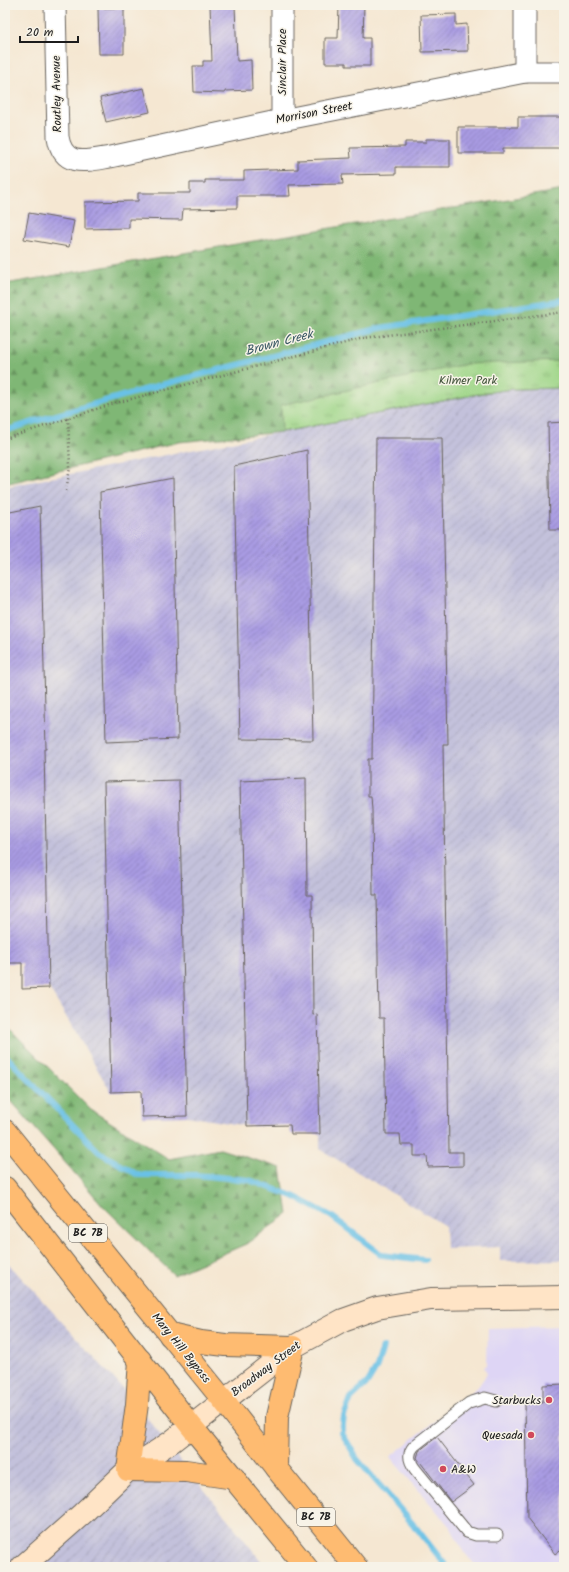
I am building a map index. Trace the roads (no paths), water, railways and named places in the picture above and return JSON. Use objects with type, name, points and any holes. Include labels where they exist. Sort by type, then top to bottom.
[{"type":"highway","name":"Mary Hill Bypass","points":[[5,1130],[356,1567]]},
{"type":"highway","name":"BC 7B","points":[[5,1188],[191,1426],[306,1567]]},
{"type":"highway","points":[[170,1335],[201,1342],[225,1345],[293,1347],[277,1417],[276,1468]]},
{"type":"highway","points":[[140,1360],[137,1404],[128,1470],[186,1471],[234,1478]]},
{"type":"main road","name":"Broadway Street","points":[[22,1567],[82,1514],[128,1470],[171,1442],[293,1347],[343,1320],[383,1306],[431,1300],[564,1297]]},
{"type":"street","name":"Routley Avenue","points":[[55,5],[58,137],[60,148],[66,156]]},
{"type":"street","name":"Sinclair Place","points":[[282,5],[282,120]]},
{"type":"street","points":[[524,5],[525,72]]},
{"type":"street","name":"Morrison Street","points":[[66,156],[78,160],[91,160],[282,120],[525,72],[564,72]]},
{"type":"lane","points":[[496,1401],[485,1398],[469,1403],[414,1446],[409,1458],[415,1470],[468,1532],[476,1535],[497,1535]]},
{"type":"waterway","name":"Brown Creek","points":[[5,431],[157,386],[380,328],[564,300]]},
{"type":"waterway","points":[[5,1055],[99,1152],[138,1175],[196,1175],[249,1180],[293,1196],[331,1216],[382,1255],[425,1260]]},
{"type":"waterway","points":[[383,1347],[377,1367],[368,1382],[351,1398],[344,1416],[342,1433],[357,1459],[418,1530],[447,1567]]},
{"type":"place","name":"Starbucks","points":[[549,1400]]},
{"type":"place","name":"Quesada","points":[[531,1435]]},
{"type":"place","name":"A&W","points":[[443,1469]]},
{"type":"park label","name":"Kilmer Park","points":[[468,380]]}]
